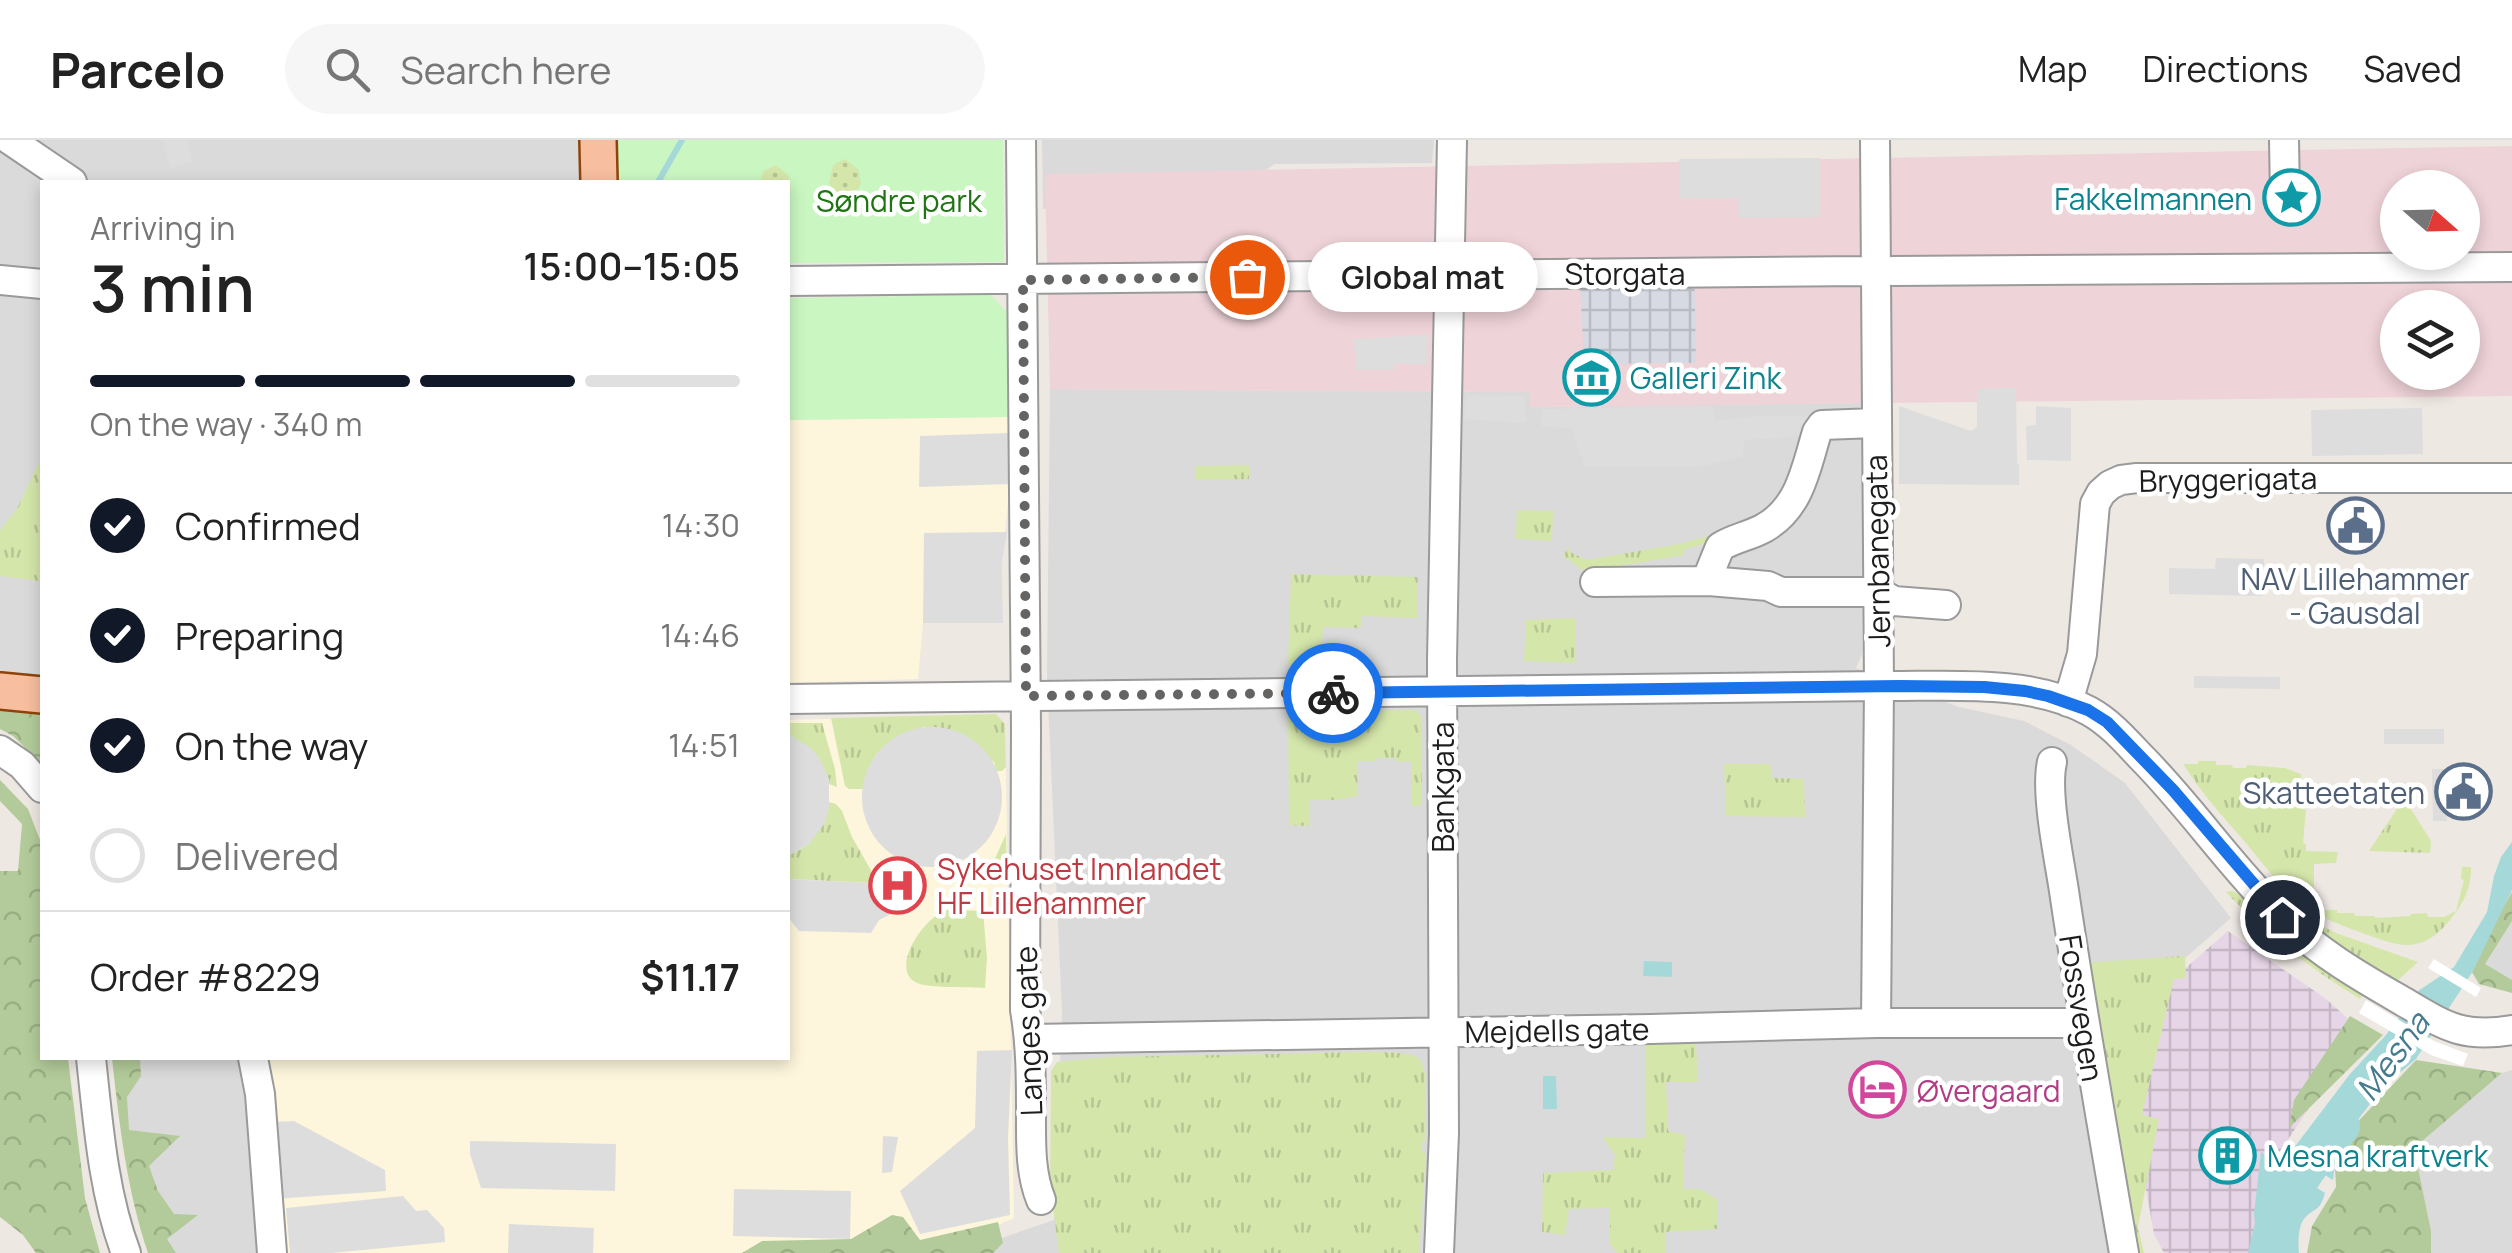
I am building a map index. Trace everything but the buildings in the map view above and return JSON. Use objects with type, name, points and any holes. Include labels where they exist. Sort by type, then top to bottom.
[{"type":"main road","points":[[598,140],[599,180]]},
{"type":"main road","points":[[0,691],[40,695]]},
{"type":"street","points":[[18,146],[53,140]]},
{"type":"street","name":"Langes gate","points":[[1021,140],[1025,1010],[1030,1039],[1031,1152],[1034,1183],[1042,1200]]},
{"type":"street","name":"Bankgata","points":[[1439,1253],[1444,1132],[1442,692],[1452,140]]},
{"type":"street","name":"Jernbanegata","points":[[1875,140],[1879,686],[1876,1022]]},
{"type":"street","points":[[2284,140],[2285,196]]},
{"type":"street","points":[[18,146],[69,180]]},
{"type":"street","name":"Storgata","points":[[790,281],[2512,267]]},
{"type":"street","points":[[0,280],[40,284]]},
{"type":"street","points":[[1709,581],[1720,547],[1761,530],[1786,511],[1800,486],[1822,425],[1876,423]]},
{"type":"street","name":"Bryggerigata","points":[[2068,702],[2082,654],[2094,504],[2121,480],[2512,478]]},
{"type":"street","points":[[1595,582],[1709,581],[1768,586],[1781,592],[1878,592],[1894,601],[1946,605]]},
{"type":"street","points":[[790,699],[1879,686],[2025,691],[2068,702],[2107,722],[2173,790],[2282,917],[2319,948],[2442,1024],[2459,1030],[2501,1032]]},
{"type":"street","points":[[0,750],[22,765],[40,786]]},
{"type":"street","name":"Fossvegen","points":[[2052,762],[2050,787],[2056,838],[2124,1253]]},
{"type":"street","name":"Mejdells gate","points":[[1030,1039],[1876,1022],[2084,1022]]},
{"type":"street","points":[[91,1060],[108,1184],[126,1253]]},
{"type":"street","points":[[253,1060],[260,1094],[272,1253]]},
{"type":"shaded area","points":[[0,140],[581,140],[581,180],[40,180],[40,680],[0,676]]},
{"type":"shaded area","points":[[162,140],[186,140],[192,162],[170,168]]},
{"type":"shaded area","points":[[1042,140],[1434,140],[1432,163],[1275,164],[1207,208],[1043,209]]},
{"type":"shaded area","points":[[2512,146],[2512,396],[1530,407],[1530,392],[1050,389],[1045,174]]},
{"type":"shaded area","points":[[1820,158],[1820,217],[1739,218],[1738,198],[1680,198],[1679,159]]},
{"type":"shaded area","points":[[1694,258],[1696,363],[1584,364],[1579,259]]},
{"type":"shaded area","points":[[1427,335],[1428,365],[1395,363],[1394,370],[1356,370],[1354,339]]},
{"type":"shaded area","points":[[2016,388],[2019,485],[1899,484],[1899,406],[1971,431],[1977,427],[1977,389]]},
{"type":"shaded area","points":[[1050,389],[1531,392],[1531,407],[1865,403],[1862,654],[1856,668],[1959,707],[2024,721],[2071,745],[2125,783],[2231,918],[2076,1053],[2109,1253],[958,1253],[1054,1220],[1062,1012],[1047,678]]},
{"type":"shaded area","points":[[1466,395],[1524,396],[1527,423],[1464,419]]},
{"type":"shaded area","points":[[1713,406],[1715,421],[1756,416],[1829,417],[1806,436],[1745,440],[1742,457],[1699,467],[1585,467],[1571,428],[1542,427],[1542,409]]},
{"type":"shaded area","points":[[2036,406],[2071,408],[2071,461],[2027,460],[2026,426],[2036,425]]},
{"type":"shaded area","points":[[2422,408],[2423,454],[2312,456],[2311,410]]},
{"type":"shaded area","points":[[1008,417],[1010,484],[1002,561],[1003,623],[923,623],[918,679],[790,683],[790,420]]},
{"type":"shaded area","points":[[1008,433],[1010,484],[919,487],[920,436]]},
{"type":"shaded area","points":[[1007,532],[1002,561],[1003,623],[923,623],[924,533]]},
{"type":"shaded area","points":[[2216,558],[2264,559],[2263,596],[2169,594],[2169,568],[2215,569]]},
{"type":"shaded area","points":[[2194,676],[2280,677],[2280,689],[2194,688]]},
{"type":"shaded area","name":"Sykehuset Innlandet HF Lillehammer","points":[[994,715],[1005,724],[1014,1218],[931,1253],[283,1253],[266,1060],[790,1060],[790,720]]},
{"type":"shaded area","points":[[932,727],[959,733],[981,748],[996,770],[1002,797],[996,824],[981,846],[959,861],[932,867],[905,861],[883,846],[868,824],[862,797],[868,770],[883,748],[905,733]]},
{"type":"shaded area","points":[[2384,729],[2444,729],[2444,744],[2384,744]]},
{"type":"shaded area","points":[[790,735],[812,749],[829,779],[825,823],[809,844],[790,855]]},
{"type":"shaded area","points":[[2432,769],[2446,769],[2447,821],[2433,821]]},
{"type":"shaded area","points":[[790,879],[872,883],[895,912],[879,920],[871,933],[799,931],[790,920]]},
{"type":"shaded area","points":[[2512,911],[2512,983],[2478,965]]},
{"type":"shaded area","points":[[2228,931],[2326,999],[2361,1030],[2265,1174],[2257,1253],[2164,1253],[2154,1234],[2117,1028]]},
{"type":"shaded area","points":[[1012,1050],[1010,1215],[920,1234],[900,1191],[975,1128],[977,1051]]},
{"type":"shaded area","points":[[121,1060],[240,1060],[255,1163],[262,1253],[161,1253],[142,1206],[122,1089]]},
{"type":"shaded area","points":[[2512,1070],[2512,1253],[2431,1253],[2431,1231],[2414,1148],[2502,1073]]},
{"type":"shaded area","points":[[294,1121],[385,1170],[386,1191],[275,1199],[270,1122]]},
{"type":"shaded area","points":[[883,1136],[898,1137],[892,1172],[882,1173]]},
{"type":"shaded area","points":[[470,1141],[616,1144],[615,1191],[481,1188]]},
{"type":"shaded area","points":[[734,1189],[851,1191],[850,1239],[733,1236]]},
{"type":"shaded area","points":[[403,1196],[416,1211],[427,1210],[444,1228],[445,1242],[290,1253],[286,1208]]},
{"type":"shaded area","points":[[509,1224],[594,1228],[593,1253],[508,1253]]},
{"type":"green space","name":"Søndre park","points":[[617,140],[1003,140],[1004,262],[790,263],[790,180],[617,180]]},
{"type":"green space","points":[[845,159],[859,170],[861,184],[853,197],[836,196],[829,183],[833,165]]},
{"type":"green space","points":[[776,165],[790,180],[761,180],[763,171]]},
{"type":"green space","points":[[991,295],[1007,312],[1008,417],[790,420],[790,298]]},
{"type":"green space","points":[[40,460],[39,581],[0,576],[0,530],[17,509]]},
{"type":"green space","points":[[1249,465],[1249,479],[1196,480],[1196,466]]},
{"type":"green space","points":[[1517,510],[1553,511],[1552,541],[1516,539]]},
{"type":"green space","points":[[1734,529],[1719,539],[1683,550],[1684,555],[1585,572],[1563,556],[1570,546],[1570,552],[1587,560],[1679,544]]},
{"type":"green space","points":[[1291,574],[1418,577],[1417,618],[1362,616],[1360,628],[1323,627],[1321,666],[1288,665]]},
{"type":"green space","points":[[1575,618],[1576,663],[1524,661],[1526,620]]},
{"type":"green space","points":[[0,710],[40,715],[40,762],[13,736],[0,729]]},
{"type":"green space","points":[[1415,710],[1421,716],[1422,805],[1412,806],[1412,762],[1376,758],[1358,761],[1357,796],[1310,800],[1309,826],[1289,825],[1288,711]]},
{"type":"green space","points":[[996,714],[1005,724],[1006,767],[1002,771],[996,771],[994,762],[925,727],[901,735],[883,747],[871,764],[864,789],[845,786],[831,718]]},
{"type":"green space","points":[[790,723],[822,723],[837,787],[829,784],[829,779],[793,737]]},
{"type":"green space","points":[[2216,761],[2216,765],[2233,768],[2285,768],[2301,774],[2306,851],[2338,852],[2336,863],[2314,864],[2314,906],[2375,918],[2427,913],[2428,917],[2444,917],[2456,911],[2464,880],[2462,867],[2471,867],[2463,900],[2454,915],[2443,928],[2415,944],[2386,941],[2322,917],[2283,886],[2183,764]]},
{"type":"green space","points":[[1724,764],[1770,764],[1772,778],[1804,779],[1805,817],[1726,816]]},
{"type":"green space","points":[[0,780],[28,809],[40,840],[40,1060],[68,1060],[85,1198],[100,1253],[36,1253],[23,1235],[0,1217],[0,871],[18,871],[22,824],[0,801]]},
{"type":"green space","points":[[2404,798],[2431,841],[2430,853],[2369,851]]},
{"type":"green space","points":[[829,802],[842,811],[872,872],[872,883],[790,879],[790,855],[809,844]]},
{"type":"green space","points":[[1006,834],[1004,880],[996,884],[978,883],[989,872]]},
{"type":"green space","points":[[2232,891],[2363,993],[2360,999],[2273,937],[2226,892]]},
{"type":"green space","points":[[2512,892],[2512,921],[2485,964],[2512,980],[2512,993],[2479,984],[2469,967]]},
{"type":"green space","points":[[947,910],[983,911],[985,988],[926,985],[910,978],[906,968],[912,945],[929,922]]},
{"type":"green space","points":[[2298,914],[2336,933],[2418,962],[2396,982],[2350,955]]},
{"type":"green space","points":[[2185,956],[2186,978],[2174,979],[2142,1115],[2159,1119],[2138,1227],[2144,1253],[2132,1253],[2082,963]]},
{"type":"green space","points":[[2350,1016],[2383,1035],[2289,1128],[2294,1100]]},
{"type":"green space","points":[[1646,1044],[1696,1044],[1698,1082],[1666,1082],[1668,1131],[1685,1135],[1683,1189],[1700,1189],[1718,1200],[1717,1229],[1665,1232],[1665,1253],[1617,1253],[1610,1244],[1610,1208],[1569,1209],[1565,1235],[1542,1232],[1543,1173],[1613,1170],[1615,1155],[1603,1137],[1645,1138]]},
{"type":"green space","points":[[1373,1052],[1412,1055],[1422,1063],[1425,1073],[1422,1151],[1426,1154],[1419,1253],[1059,1253],[1050,1184],[1051,1071],[1057,1062],[1109,1057]]},
{"type":"green space","points":[[112,1060],[140,1060],[141,1076],[127,1097],[129,1130],[180,1136],[149,1166],[158,1191],[174,1214],[198,1215],[167,1239],[176,1253],[148,1253],[121,1132]]},
{"type":"green space","points":[[2416,1060],[2502,1073],[2414,1148],[2431,1231],[2431,1253],[2307,1253],[2312,1226],[2336,1187],[2334,1147]]},
{"type":"green space","points":[[892,1215],[903,1217],[920,1240],[998,1222],[1003,1243],[993,1253],[742,1253],[762,1241],[851,1239]]},
{"type":"water","points":[[2512,842],[2512,890],[2473,971],[2416,1059],[2383,1087],[2337,1147],[2333,1180],[2290,1153],[2418,991],[2454,967],[2487,912],[2494,876]]},
{"type":"water","points":[[1644,961],[1672,962],[1672,977],[1643,976]]},
{"type":"water","points":[[1543,1076],[1556,1076],[1557,1109],[1543,1109]]},
{"type":"water","points":[[2261,1152],[2325,1193],[2319,1207],[2302,1222],[2299,1253],[2248,1253],[2255,1223]]},
{"type":"pier","points":[[2434,959],[2481,988],[2476,997],[2428,968]]},
{"type":"pier","points":[[2366,1000],[2434,1041],[2468,1054],[2463,1066],[2431,1055],[2359,1013]]},
{"type":"waterway","points":[[659,180],[682,140]]},
{"type":"waterway","name":"Mesna","points":[[2276,1253],[2275,1238],[2291,1195],[2341,1126]]},
{"type":"way so far","points":[[1247,277],[1023,280],[1026,696],[1333,693]]},
{"type":"place","name":"Fakkelmannen","points":[[2291,198]]},
{"type":"place","name":"Global mat","points":[[1247,277]]},
{"type":"place","name":"Galleri Zink","points":[[1591,377]]},
{"type":"place","name":"NAV Lillehammer - Gausdal","points":[[2355,526]]},
{"type":"place","name":"Skatteetaten","points":[[2464,792]]},
{"type":"place","name":"Sykehuset Innlandet HF Lillehammer","points":[[898,885]]},
{"type":"place","name":"Øvergaard","points":[[1878,1090]]},
{"type":"place","name":"Mesna kraftverk","points":[[2228,1155]]},
{"type":"route","points":[[1333,693],[1900,686],[1984,687],[2048,696],[2079,706],[2107,722],[2173,790],[2282,917]]}]
